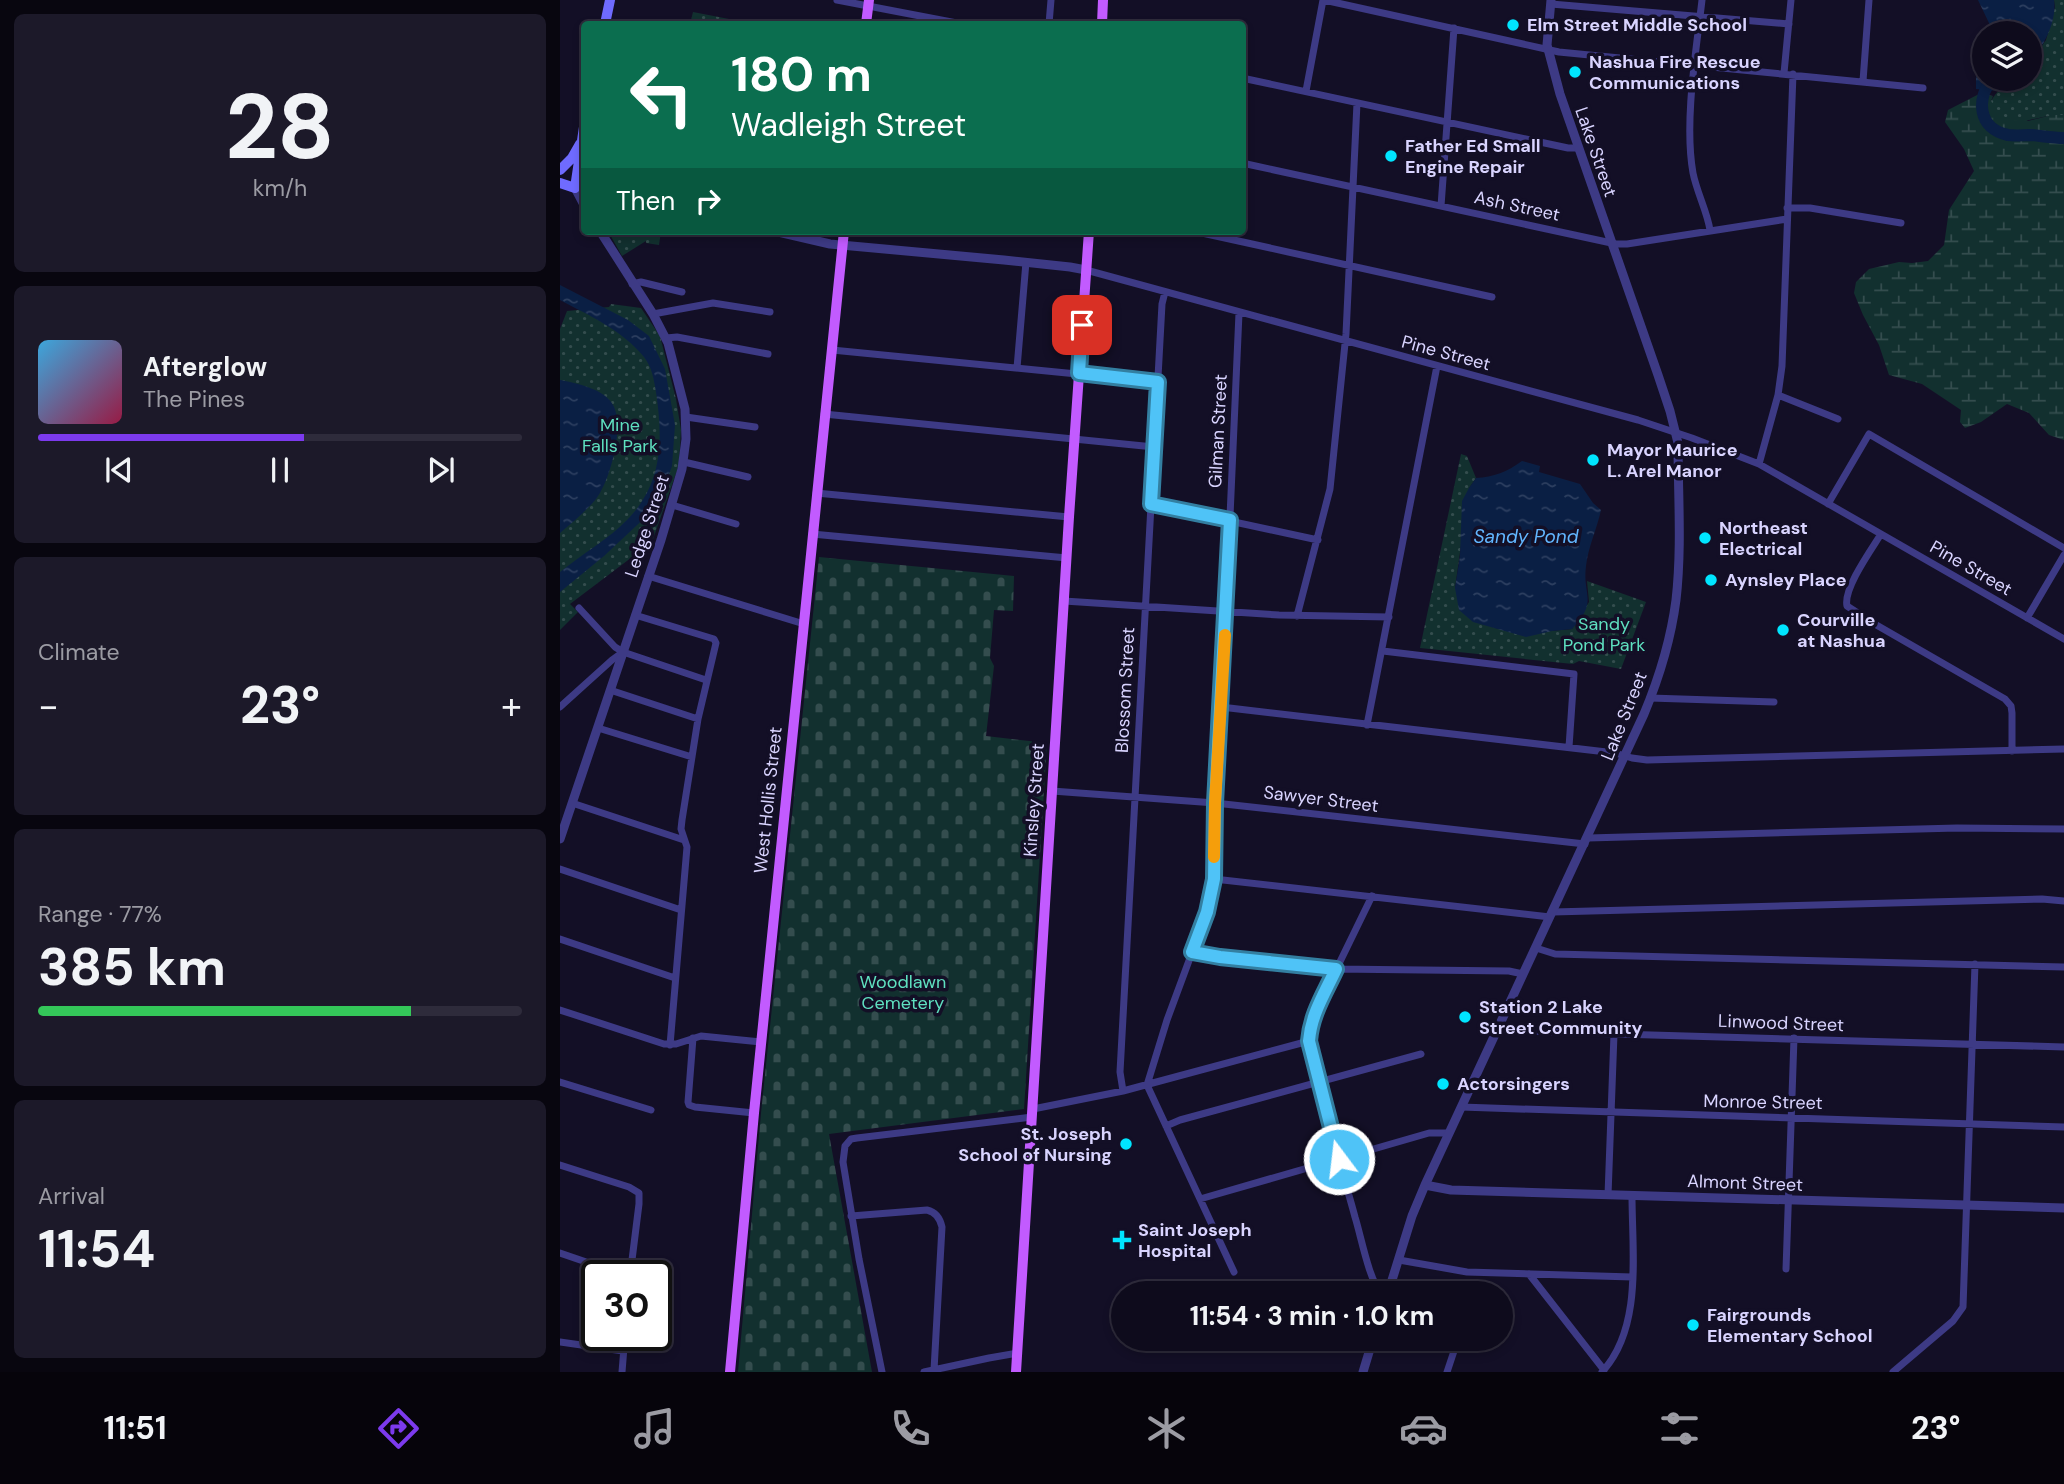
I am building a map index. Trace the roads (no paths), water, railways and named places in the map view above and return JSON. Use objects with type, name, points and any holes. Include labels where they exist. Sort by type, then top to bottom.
[{"type":"main road","points":[[606,21],[610,0]]},
{"type":"main road","points":[[1102,21],[1103,0]]},
{"type":"main road","points":[[866,21],[868,3]]},
{"type":"main road","points":[[560,170],[572,158],[581,137]]},
{"type":"main road","points":[[560,183],[580,190]]},
{"type":"main road","name":"West Hollis Street","points":[[730,1372],[843,235]]},
{"type":"main road","name":"Kinsley Street","points":[[1016,1372],[1089,235]]},
{"type":"street","points":[[837,0],[868,3],[949,21]]},
{"type":"street","points":[[1049,21],[1051,0]]},
{"type":"street","points":[[1306,91],[1323,0],[1548,50],[1923,88]]},
{"type":"street","points":[[1702,0],[1691,116],[1693,170],[1710,230]]},
{"type":"street","points":[[1759,464],[1778,395],[1782,366],[1791,0]]},
{"type":"street","points":[[1863,81],[1870,0]]},
{"type":"street","points":[[1551,2],[1700,18],[1789,24]]},
{"type":"street","name":"Lake Street","points":[[1392,1281],[1412,1216],[1425,1185],[1650,698],[1671,629],[1676,600],[1679,552],[1676,433],[1560,94],[1548,50],[1551,2]]},
{"type":"street","points":[[1441,206],[1454,28]]},
{"type":"street","points":[[1246,79],[1577,148]]},
{"type":"street","points":[[1297,616],[1330,489],[1345,342],[1357,103]]},
{"type":"street","name":"Ash Street","points":[[1246,164],[1610,243],[1627,244],[1787,219]]},
{"type":"street","points":[[1787,208],[1810,208],[1901,223]]},
{"type":"street","name":"Ledge Street","points":[[560,839],[672,505],[684,462],[686,439],[685,417],[676,371],[666,338],[602,235]]},
{"type":"street","name":"Pine Street","points":[[791,235],[842,244],[1070,267],[1639,421],[1759,464],[2064,639]]},
{"type":"street","points":[[1211,235],[1492,297]]},
{"type":"street","points":[[1017,368],[1026,262]]},
{"type":"street","points":[[632,284],[640,281],[682,292]]},
{"type":"street","name":"Blossom Street","points":[[1123,1091],[1120,1072],[1134,797],[1165,292]]},
{"type":"street","points":[[653,314],[713,303],[769,312]]},
{"type":"street","name":"Gilman Street","points":[[1147,1084],[1167,1020],[1207,912],[1214,879],[1215,803],[1239,313]]},
{"type":"street","points":[[666,338],[677,337],[768,354]]},
{"type":"street","points":[[832,350],[1158,382]]},
{"type":"street","points":[[1367,725],[1437,366]]},
{"type":"street","points":[[1778,395],[1838,419]]},
{"type":"street","points":[[824,414],[1154,447]]},
{"type":"street","points":[[685,417],[755,427]]},
{"type":"street","points":[[1828,504],[1869,434],[2064,548]]},
{"type":"street","points":[[684,462],[748,477]]},
{"type":"street","points":[[816,493],[1069,517]]},
{"type":"street","points":[[1151,504],[1318,540]]},
{"type":"street","points":[[672,505],[736,524]]},
{"type":"street","points":[[812,534],[1067,558]]},
{"type":"street","points":[[1881,534],[1850,588],[1845,601],[1847,606],[2006,699],[2012,713],[2012,751]]},
{"type":"street","points":[[2027,618],[2064,555]]},
{"type":"street","points":[[648,576],[804,624]]},
{"type":"street","points":[[1064,601],[1297,616],[1389,617]]},
{"type":"street","points":[[579,608],[615,648],[706,680]]},
{"type":"street","points":[[635,615],[716,641],[698,719],[681,829],[687,847],[670,1045]]},
{"type":"street","points":[[1383,651],[1574,674],[1569,747]]},
{"type":"street","points":[[560,707],[623,652]]},
{"type":"street","points":[[610,690],[698,719]]},
{"type":"street","points":[[1650,698],[1774,702]]},
{"type":"street","points":[[1221,707],[1615,752],[1647,760],[2064,749]]},
{"type":"street","points":[[598,728],[692,757]]},
{"type":"street","name":"Sawyer Street","points":[[1052,791],[1215,803],[1586,841],[1957,828],[2064,830]]},
{"type":"street","points":[[572,803],[684,840]]},
{"type":"street","points":[[560,869],[681,910]]},
{"type":"street","points":[[1214,879],[1552,914],[2042,899],[2064,901]]},
{"type":"street","points":[[1372,896],[1311,1021],[1309,1041],[1374,1281]]},
{"type":"street","points":[[560,939],[675,978]]},
{"type":"street","points":[[1536,948],[1555,954],[2064,967]]},
{"type":"street","points":[[1192,952],[1336,969],[1508,971],[1523,974]]},
{"type":"street","points":[[1893,1372],[1962,1311],[1975,964]]},
{"type":"street","points":[[560,1010],[670,1045],[701,1036],[761,1042]]},
{"type":"street","name":"Linwood Street","points":[[1497,1029],[2064,1047]]},
{"type":"street","points":[[1608,1195],[1614,1034]]},
{"type":"street","points":[[693,1038],[688,1102],[690,1105],[754,1113]]},
{"type":"street","points":[[1786,1269],[1794,1038]]},
{"type":"street","points":[[882,1372],[851,1216],[843,1155],[845,1146],[851,1139],[1032,1113],[1309,1041]]},
{"type":"street","points":[[1166,1126],[1421,1054]]},
{"type":"street","points":[[560,1082],[651,1110]]},
{"type":"street","points":[[1147,1084],[1234,1272]]},
{"type":"street","name":"Monroe Street","points":[[1461,1107],[2064,1127]]},
{"type":"street","points":[[1200,1199],[1429,1133],[1449,1133]]},
{"type":"street","points":[[560,1165],[629,1187],[639,1193],[630,1260]]},
{"type":"street","name":"Almont Street","points":[[1425,1185],[1451,1190],[2064,1208]]},
{"type":"street","points":[[1529,1274],[1603,1371],[1615,1356],[1626,1328],[1630,1308],[1632,1196]]},
{"type":"street","points":[[851,1216],[927,1210],[940,1219],[942,1227],[934,1370]]},
{"type":"street","points":[[560,1253],[581,1260]]},
{"type":"street","points":[[1399,1260],[1467,1272],[1632,1277]]},
{"type":"street","points":[[560,1342],[581,1345]]},
{"type":"street","points":[[622,1372],[623,1351]]},
{"type":"street","points":[[1363,1372],[1369,1351]]},
{"type":"street","points":[[1447,1372],[1454,1351]]},
{"type":"street","points":[[924,1372],[1017,1353]]},
{"type":"water","points":[[1978,0],[2054,0],[2051,26],[2042,45],[2042,21],[1988,21]]},
{"type":"water","points":[[560,285],[628,320],[649,336],[665,369],[675,425],[672,466],[664,489],[651,512],[560,592],[560,572],[612,533],[640,505],[648,491],[658,460],[660,427],[654,383],[647,361],[616,331],[560,300]]},
{"type":"water","points":[[560,380],[590,388],[609,399],[616,414],[617,439],[611,467],[601,491],[588,508],[560,533]]},
{"type":"water","name":"Sandy Pond","points":[[1522,461],[1540,466],[1539,472],[1580,484],[1601,510],[1587,559],[1585,576],[1588,598],[1585,611],[1572,629],[1526,637],[1473,622],[1459,610],[1455,588],[1460,556],[1462,501],[1476,478],[1500,473]]},
{"type":"waterway","points":[[1986,91],[1983,112],[1991,127],[1998,132],[2064,138]]},
{"type":"place","name":"Elm Street Middle School","points":[[1513,25]]},
{"type":"place","name":"Nashua Fire Rescue Communications","points":[[1575,72]]},
{"type":"place","name":"Father Ed Small Engine Repair","points":[[1391,156]]},
{"type":"place","name":"Mayor Maurice L. Arel Manor","points":[[1593,460]]},
{"type":"place","name":"Northeast Electrical","points":[[1705,538]]},
{"type":"place","name":"Aynsley Place","points":[[1711,580]]},
{"type":"place","name":"Courville at Nashua","points":[[1783,630]]},
{"type":"place","name":"Station 2 Lake Street Community","points":[[1465,1017]]},
{"type":"place","name":"Actorsingers","points":[[1443,1084]]},
{"type":"place","name":"St. Joseph School of Nursing","points":[[1126,1144]]},
{"type":"place","name":"Saint Joseph Hospital","points":[[1122,1240]]},
{"type":"place","name":"Fairgrounds Elementary School","points":[[1693,1325]]},
{"type":"park label","name":"Mine Falls Park","points":[[620,436]]},
{"type":"park label","name":"Sandy Pond Park","points":[[1604,634]]},
{"type":"park label","name":"Woodlawn Cemetery","points":[[903,992]]}]
